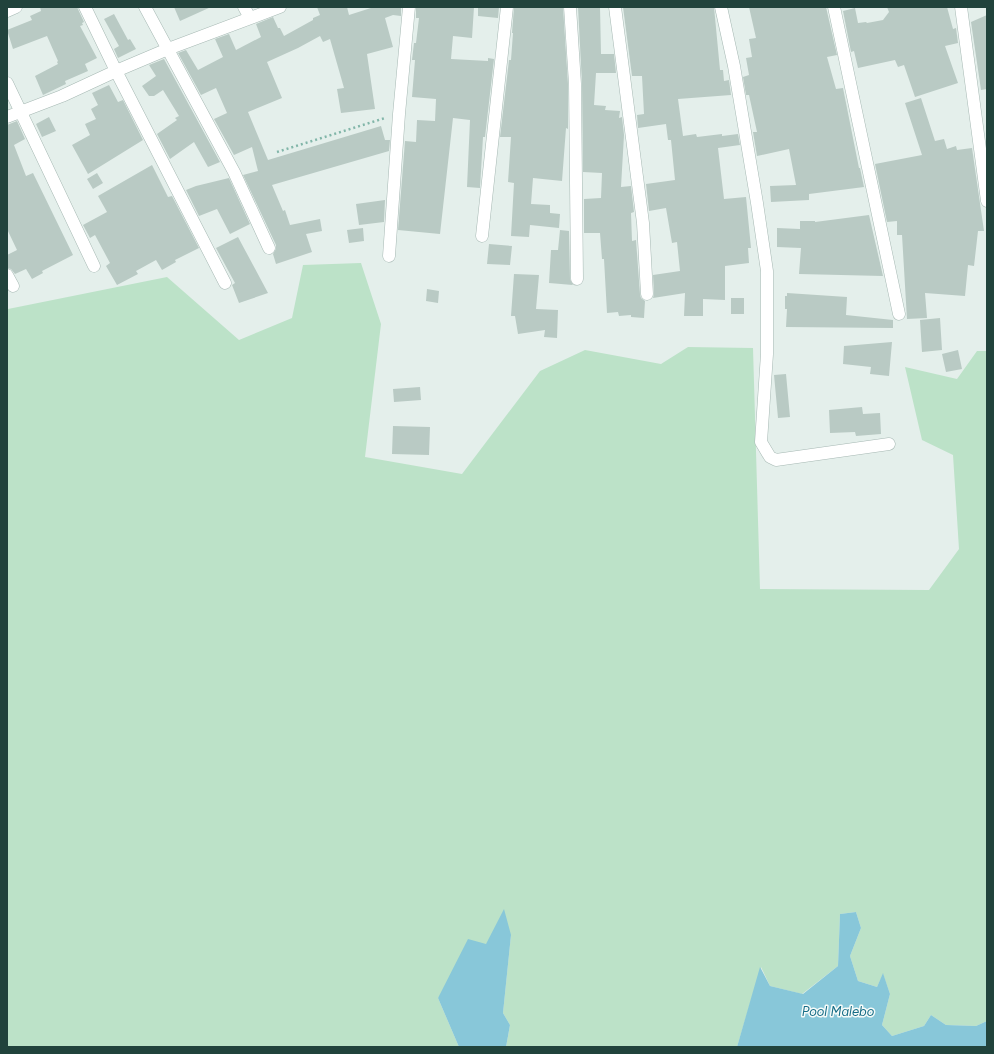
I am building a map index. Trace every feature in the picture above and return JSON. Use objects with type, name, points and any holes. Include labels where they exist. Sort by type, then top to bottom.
[{"type":"street","points":[[7,11],[16,7]]},
{"type":"street","points":[[84,7],[225,283]]},
{"type":"street","points":[[145,7],[234,172],[269,248]]},
{"type":"street","points":[[244,7],[250,18]]},
{"type":"street","points":[[7,117],[62,96],[168,49],[280,7]]},
{"type":"street","points":[[389,256],[399,114],[409,7]]},
{"type":"street","points":[[482,236],[507,7]]},
{"type":"street","points":[[570,7],[574,84],[576,279]]},
{"type":"street","points":[[615,7],[643,223],[647,294]]},
{"type":"street","points":[[721,7],[734,66],[767,271],[768,354],[761,442],[770,457],[776,460],[889,444]]},
{"type":"street","points":[[834,7],[898,314]]},
{"type":"street","points":[[961,7],[987,201]]},
{"type":"street","points":[[7,83],[94,266]]},
{"type":"path","points":[[277,152],[399,114]]},
{"type":"green space","points":[[361,263],[381,324],[365,457],[462,474],[540,371],[585,350],[661,364],[688,347],[753,348],[760,589],[929,590],[959,549],[953,455],[922,440],[905,367],[957,379],[977,351],[987,351],[987,1021],[976,1026],[946,1025],[931,1015],[924,1026],[892,1036],[882,1025],[890,994],[883,974],[877,987],[858,981],[850,956],[861,928],[856,912],[840,914],[838,966],[802,994],[770,986],[761,967],[737,1047],[506,1047],[510,1025],[503,1013],[511,935],[486,944],[438,998],[459,1047],[7,1047],[7,310],[167,277],[239,340],[292,318],[303,265]]},
{"type":"water","points":[[504,909],[511,935],[503,1013],[510,1025],[506,1047],[459,1047],[438,998],[468,939],[486,944]]},
{"type":"water","name":"Pool Malebo","points":[[856,912],[861,928],[850,956],[858,981],[877,987],[883,973],[890,994],[882,1025],[892,1036],[924,1026],[931,1015],[946,1025],[976,1026],[987,1021],[987,1047],[737,1047],[760,967],[770,986],[803,994],[838,966],[840,914]]},
{"type":"building","points":[[40,7],[77,7],[84,22],[82,23],[83,25],[80,26],[97,58],[85,64],[88,71],[65,81],[66,84],[43,95],[35,76],[58,64],[47,36],[13,49],[7,30],[32,20],[30,16],[41,11]]},
{"type":"building","points":[[174,7],[211,7],[180,21]]},
{"type":"building","points":[[317,7],[347,7],[349,15],[374,7],[401,7],[401,16],[393,15],[385,18],[393,47],[367,54],[375,109],[341,113],[337,89],[344,88],[330,39],[323,42],[320,36],[267,62],[282,98],[248,112],[268,160],[381,126],[385,140],[390,140],[389,151],[272,185],[283,211],[285,210],[290,225],[320,219],[322,231],[306,234],[312,252],[276,264],[273,254],[276,249],[276,245],[243,175],[258,171],[252,147],[234,155],[214,119],[227,113],[216,88],[201,95],[178,53],[186,50],[198,70],[223,57],[215,39],[229,34],[236,50],[261,37],[256,24],[273,17],[284,36],[320,15]]},
{"type":"building","points":[[416,7],[474,7],[472,38],[453,36],[451,59],[488,61],[488,58],[494,59],[485,137],[483,137],[480,188],[467,187],[470,120],[453,118],[440,234],[398,230],[405,141],[416,142],[417,120],[435,121],[436,99],[412,97],[415,60],[412,60],[419,18],[416,18]]},
{"type":"building","points":[[478,7],[499,7],[498,18],[478,16]]},
{"type":"building","points":[[514,7],[563,7],[568,84],[568,129],[566,128],[562,181],[533,178],[531,204],[550,205],[550,213],[560,214],[559,228],[530,225],[529,237],[511,236],[514,183],[508,182],[511,137],[500,137],[509,60],[511,60]]},
{"type":"building","points":[[578,7],[600,7],[601,54],[614,54],[616,73],[596,73],[594,105],[606,106],[605,110],[620,111],[619,118],[622,117],[624,135],[621,187],[631,186],[634,212],[631,213],[632,241],[636,240],[640,294],[641,298],[645,301],[644,318],[631,317],[631,315],[619,316],[618,312],[607,313],[604,259],[602,259],[600,233],[584,233],[584,199],[601,198],[602,173],[583,172],[582,84]]},
{"type":"building","points":[[623,7],[714,7],[720,70],[723,70],[724,81],[729,80],[731,95],[678,99],[683,136],[696,134],[697,137],[738,134],[740,145],[718,148],[724,199],[746,197],[751,248],[748,248],[749,263],[725,266],[725,300],[703,299],[703,316],[684,316],[685,293],[653,298],[653,275],[680,271],[677,242],[672,243],[666,208],[649,211],[646,184],[675,180],[671,140],[668,140],[666,124],[638,128],[637,115],[644,114],[642,76],[632,76]]},
{"type":"building","points":[[749,7],[826,7],[837,55],[827,57],[836,89],[843,88],[864,187],[809,194],[809,200],[771,202],[770,186],[796,185],[789,149],[757,156],[753,132],[757,132],[749,95],[746,95],[743,77],[749,75],[746,58],[752,57],[749,39],[756,38]]},
{"type":"building","points":[[887,7],[947,7],[953,29],[956,28],[958,43],[945,46],[958,83],[915,97],[904,65],[898,67],[895,60],[858,68],[854,51],[851,52],[843,11],[855,8],[858,23],[867,23],[883,20],[889,12]]},
{"type":"building","points":[[114,14],[128,40],[130,39],[136,49],[118,58],[114,49],[119,46],[104,19]]},
{"type":"building","points":[[987,15],[987,89],[981,90],[971,22]]},
{"type":"building","points":[[164,59],[220,162],[208,167],[194,142],[170,159],[157,134],[177,120],[175,118],[179,116],[163,90],[154,96],[149,96],[142,86],[156,76],[149,65]]},
{"type":"building","points":[[109,85],[118,102],[123,100],[143,140],[88,174],[72,145],[90,135],[85,124],[96,119],[91,109],[98,105],[92,93]]},
{"type":"building","points":[[921,98],[935,141],[944,139],[947,149],[956,146],[957,150],[972,148],[984,231],[978,231],[974,266],[968,265],[965,296],[925,293],[927,318],[907,319],[902,235],[897,235],[897,221],[887,222],[875,164],[922,155],[905,103]]},
{"type":"building","points":[[49,117],[56,131],[42,137],[36,124]]},
{"type":"building","points":[[17,121],[25,139],[14,145],[26,176],[33,173],[73,255],[42,271],[43,273],[32,279],[26,269],[15,274],[11,269],[7,268],[7,255],[17,250],[7,229],[7,125]]},
{"type":"building","points":[[152,165],[168,197],[172,196],[199,248],[175,260],[176,262],[162,270],[156,260],[136,271],[138,274],[117,285],[106,266],[110,263],[95,235],[90,238],[83,225],[107,212],[98,196]]},
{"type":"building","points":[[97,173],[103,183],[93,189],[87,179]]},
{"type":"building","points":[[229,178],[250,224],[230,234],[217,209],[199,216],[186,190]]},
{"type":"building","points":[[385,200],[384,222],[359,225],[356,204]]},
{"type":"building","points":[[869,215],[883,276],[799,274],[801,248],[777,247],[777,228],[800,229],[800,221],[815,222]]},
{"type":"building","points":[[363,228],[364,241],[349,243],[347,230]]},
{"type":"building","points":[[560,230],[569,231],[570,279],[573,285],[549,283],[551,250],[558,250]]},
{"type":"building","points":[[238,237],[268,293],[239,303],[232,285],[235,283],[216,248]]},
{"type":"building","points":[[489,244],[512,246],[510,265],[487,264]]},
{"type":"building","points":[[514,274],[539,275],[536,309],[558,310],[557,338],[544,337],[545,330],[518,334],[515,316],[511,316]]},
{"type":"building","points":[[427,289],[439,291],[438,303],[426,301]]},
{"type":"building","points":[[787,293],[847,297],[846,315],[893,320],[893,328],[786,327],[787,309],[785,309],[785,296],[787,296]]},
{"type":"building","points":[[731,298],[744,298],[744,314],[731,314]]},
{"type":"building","points":[[940,318],[942,350],[922,352],[920,320]]},
{"type":"building","points":[[892,342],[889,376],[870,374],[871,367],[843,364],[844,346]]},
{"type":"building","points":[[958,350],[962,369],[946,372],[942,354]]},
{"type":"building","points":[[786,374],[790,417],[778,418],[774,375]]},
{"type":"building","points":[[420,387],[421,400],[394,402],[393,389]]},
{"type":"building","points":[[862,407],[863,414],[880,413],[881,434],[856,436],[855,432],[830,433],[829,410]]},
{"type":"building","points":[[393,426],[430,427],[429,455],[392,454]]}]
